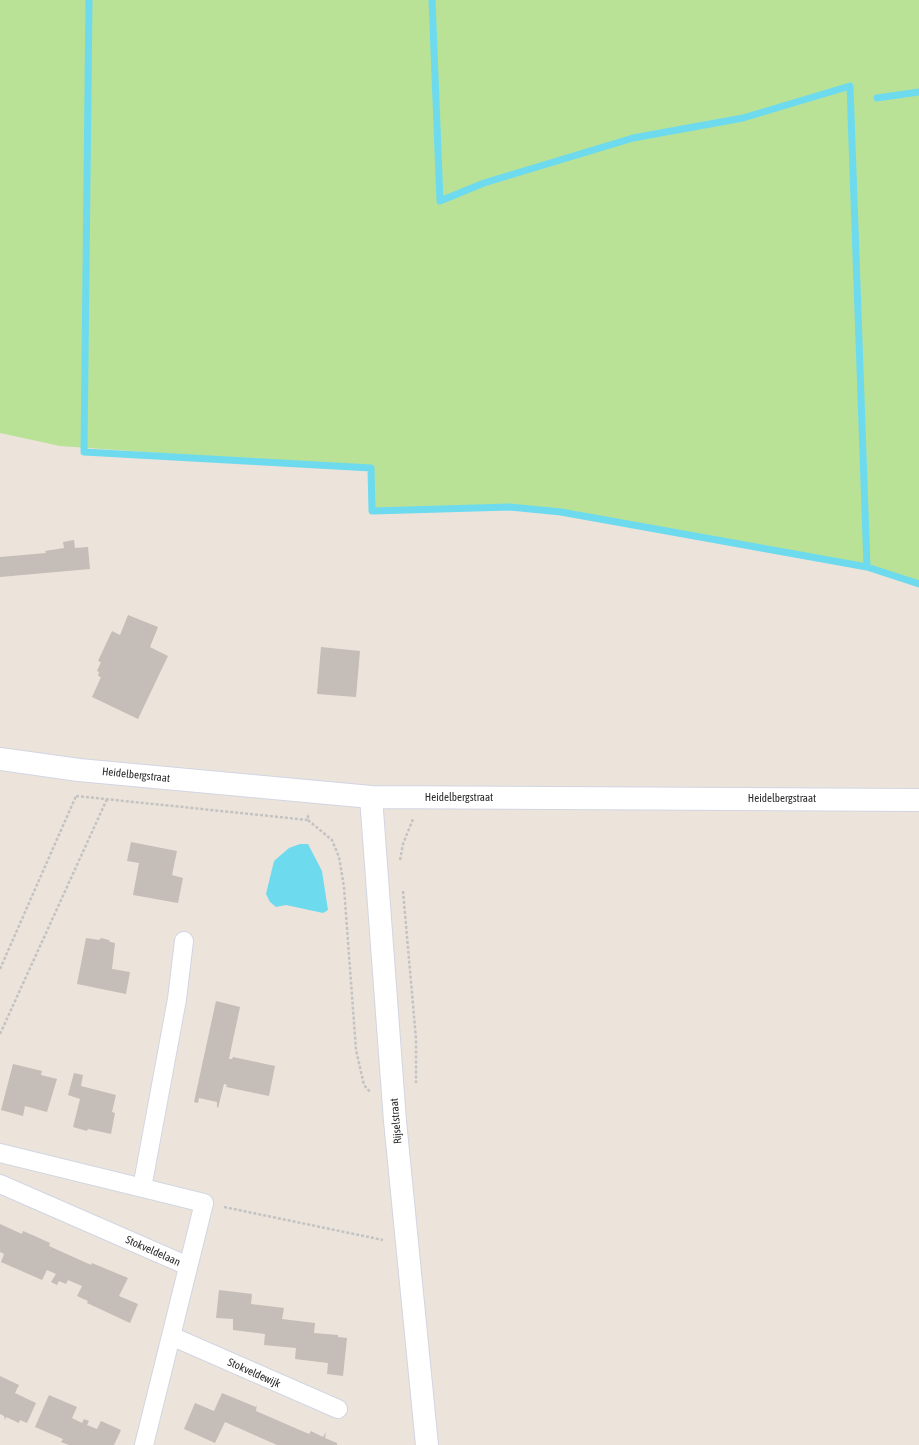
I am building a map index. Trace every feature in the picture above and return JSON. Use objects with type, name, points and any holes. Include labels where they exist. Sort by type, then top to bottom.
[{"type":"main road","name":"Heidelbergstraat","points":[[0,759],[79,770],[371,797],[919,800]]},
{"type":"main road","name":"Rijselstraat","points":[[371,797],[392,1084],[426,1445]]},
{"type":"street","points":[[142,1188],[177,999],[184,941]]},
{"type":"street","points":[[0,1153],[204,1203]]},
{"type":"street","name":"Stokveldelaan","points":[[0,1184],[188,1266],[204,1203]]},
{"type":"street","points":[[144,1445],[188,1266]]},
{"type":"street","name":"Stokveldewijk","points":[[171,1336],[338,1409]]},
{"type":"path","points":[[308,820],[309,792]]},
{"type":"path","points":[[0,969],[76,796],[308,820],[332,840],[339,857],[344,887],[356,1050],[364,1085],[373,1095]]},
{"type":"path","points":[[401,867],[400,860],[403,844],[408,834],[420,798]]},
{"type":"path","points":[[0,1034],[107,799]]},
{"type":"path","points":[[402,883],[416,1039],[417,1080],[414,1087]]},
{"type":"path","points":[[204,1203],[407,1245]]},
{"type":"green space","points":[[0,0],[919,0],[919,584],[867,567],[561,512],[510,507],[372,511],[371,468],[60,446],[0,433]]},
{"type":"water","points":[[300,844],[308,844],[322,871],[328,910],[323,913],[286,905],[276,907],[270,902],[266,894],[274,861],[289,848]]},
{"type":"building","points":[[74,540],[75,548],[88,547],[90,569],[0,577],[0,557],[46,553],[45,551],[64,548],[63,542]]},
{"type":"building","points":[[128,615],[158,627],[150,647],[168,656],[138,719],[92,697],[101,677],[98,676],[99,672],[97,671],[101,662],[98,661],[112,631],[120,635]]},
{"type":"building","points":[[321,647],[360,651],[356,697],[317,694]]},
{"type":"building","points":[[131,842],[177,851],[172,875],[183,878],[178,903],[133,895],[139,863],[127,861]]},
{"type":"building","points":[[86,938],[99,940],[101,938],[115,943],[112,969],[130,972],[126,994],[77,984]]},
{"type":"building","points":[[216,1001],[240,1007],[229,1059],[232,1059],[233,1057],[275,1066],[269,1096],[226,1087],[227,1085],[224,1084],[218,1108],[217,1102],[199,1098],[198,1103],[194,1102]]},
{"type":"building","points":[[13,1064],[42,1071],[41,1075],[57,1079],[47,1112],[25,1106],[23,1116],[1,1110]]},
{"type":"building","points":[[74,1073],[83,1075],[81,1086],[116,1095],[112,1112],[115,1113],[111,1134],[88,1129],[87,1131],[73,1127],[80,1099],[68,1095]]},
{"type":"building","points":[[0,1224],[22,1234],[23,1231],[50,1243],[49,1246],[91,1265],[92,1263],[128,1278],[119,1296],[138,1304],[130,1323],[87,1303],[88,1301],[77,1296],[82,1286],[68,1280],[66,1284],[59,1281],[57,1285],[51,1282],[56,1274],[47,1270],[42,1280],[1,1262],[4,1254],[0,1252]]},
{"type":"building","points":[[219,1290],[252,1294],[251,1304],[284,1308],[282,1319],[315,1323],[314,1333],[338,1335],[338,1337],[347,1338],[343,1376],[327,1374],[328,1363],[295,1359],[296,1348],[264,1345],[265,1334],[233,1330],[233,1319],[216,1318]]},
{"type":"building","points":[[0,1376],[19,1385],[15,1393],[36,1403],[27,1423],[20,1420],[19,1423],[6,1417],[5,1420],[4,1416],[0,1414]]},
{"type":"building","points":[[222,1393],[256,1407],[257,1404],[256,1411],[309,1434],[311,1431],[323,1437],[326,1432],[325,1438],[337,1443],[337,1445],[277,1445],[225,1422],[215,1443],[184,1429],[195,1403],[214,1411]]},
{"type":"building","points":[[49,1395],[77,1407],[72,1418],[82,1423],[84,1419],[89,1421],[87,1425],[97,1429],[101,1421],[121,1430],[114,1445],[69,1445],[61,1442],[63,1439],[35,1427]]},
{"type":"waterway","points":[[89,0],[84,452],[371,468],[372,511],[510,507],[561,512],[867,567],[919,584]]},
{"type":"waterway","points":[[432,0],[440,201],[484,183],[633,138],[743,118],[850,86],[867,567]]},
{"type":"waterway","points":[[877,98],[919,92]]}]
